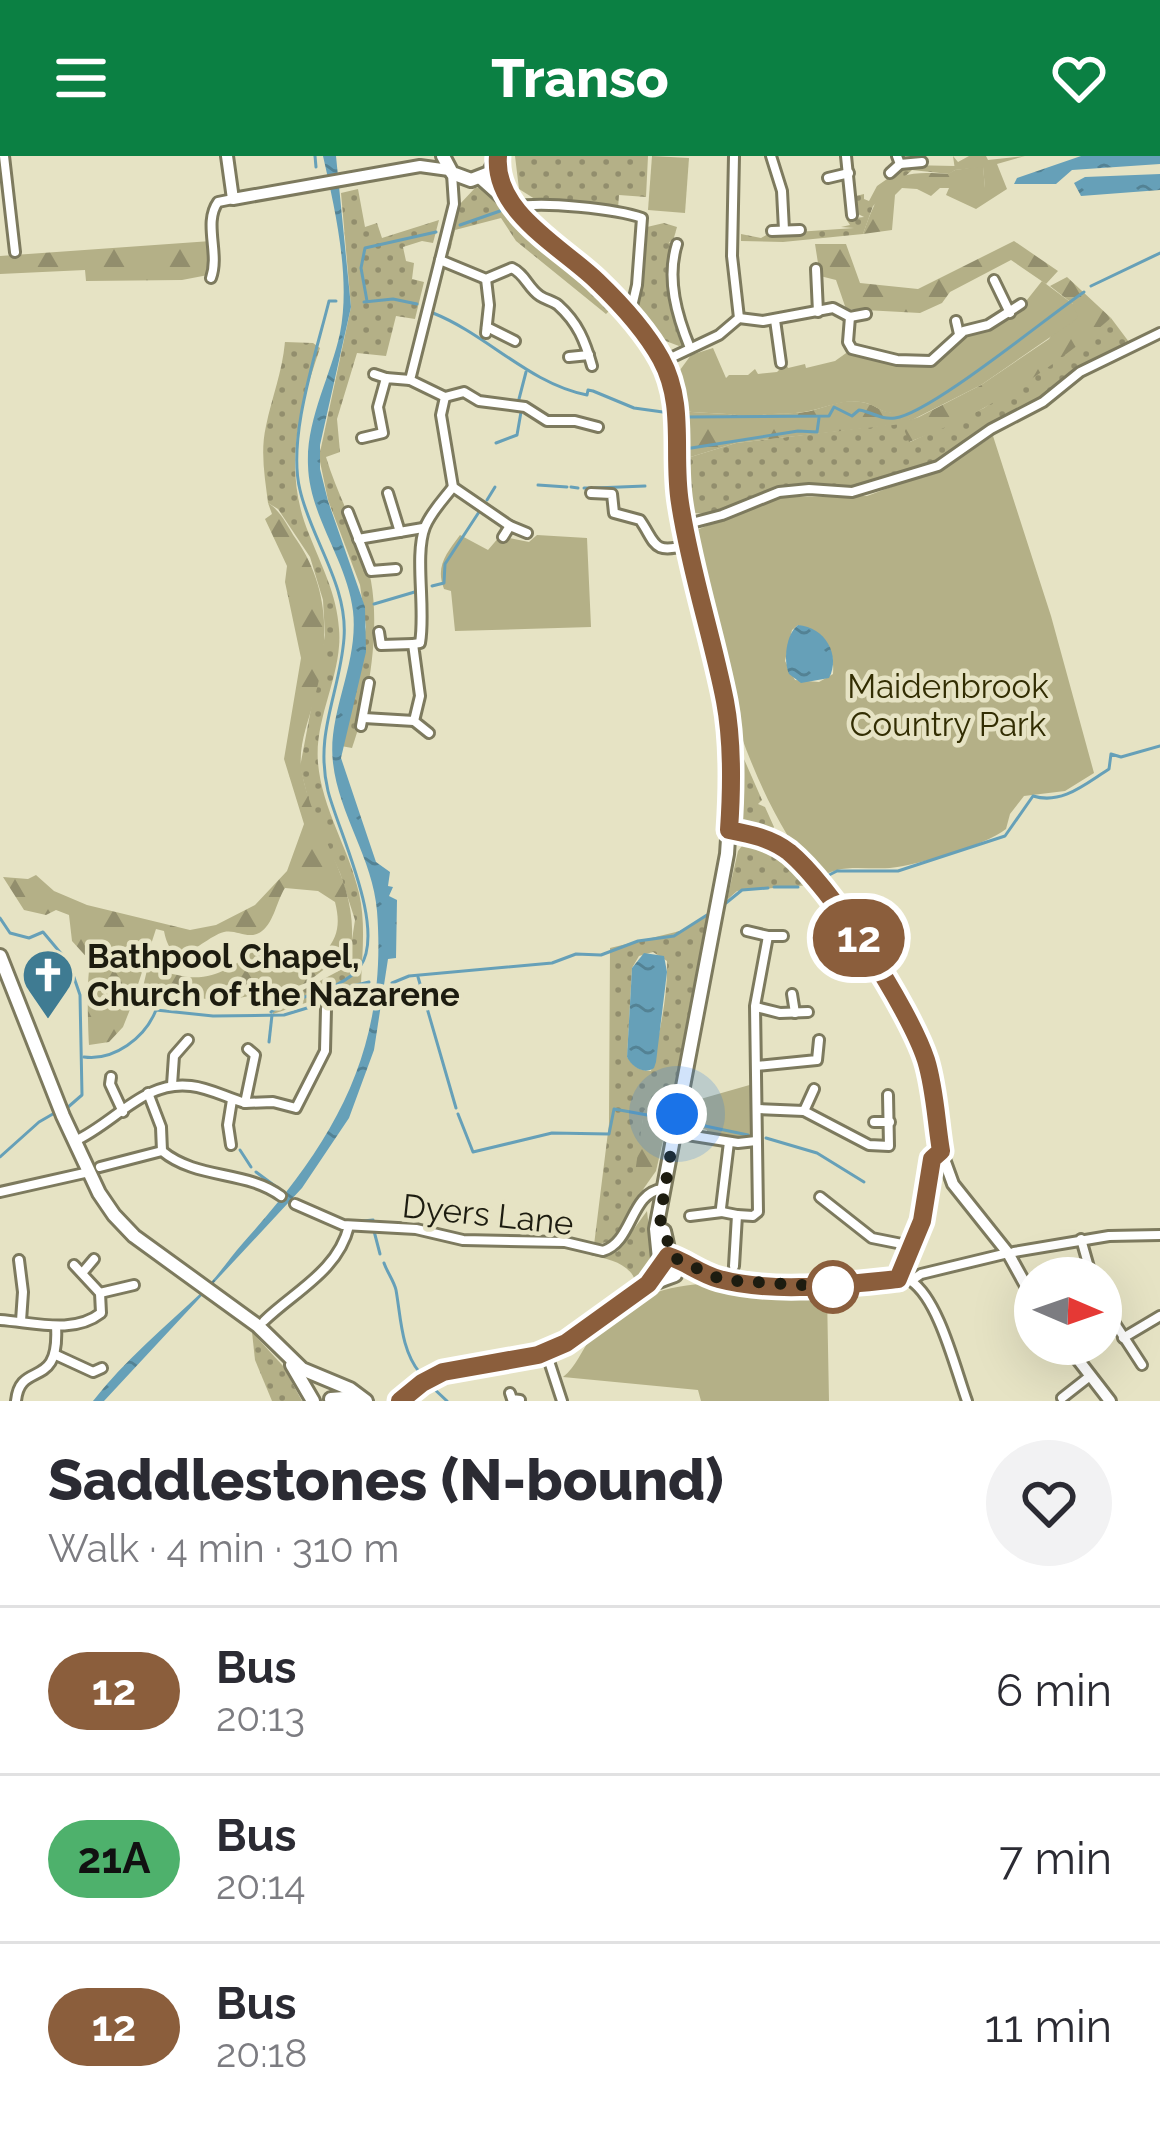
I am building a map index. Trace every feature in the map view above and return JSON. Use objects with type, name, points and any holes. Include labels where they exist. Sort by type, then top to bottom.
[{"type":"main road","points":[[400,1401],[443,1372],[546,1352],[578,1336],[669,1266],[656,1229],[729,830],[729,733],[684,525],[677,482],[677,405],[662,362],[596,279],[514,206],[476,179],[450,172],[442,156]]},
{"type":"main road","points":[[476,179],[498,159],[514,206]]},
{"type":"main road","points":[[0,956],[63,1116],[114,1215],[134,1236],[258,1326],[321,1399]]},
{"type":"main road","points":[[289,1358],[363,1399]]},
{"type":"main road","points":[[321,1399],[326,1380]]},
{"type":"main road","points":[[321,1399],[326,1380]]},
{"type":"main road","points":[[321,1399],[363,1399]]},
{"type":"street","points":[[4,156],[15,252]]},
{"type":"street","points":[[227,156],[233,199]]},
{"type":"street","points":[[420,166],[433,156]]},
{"type":"street","points":[[662,362],[736,324],[739,318],[731,256],[734,156]]},
{"type":"street","points":[[771,156],[782,191],[784,230]]},
{"type":"street","points":[[846,156],[852,216]]},
{"type":"street","points":[[890,173],[898,160],[922,162]]},
{"type":"street","points":[[212,278],[216,263],[211,213],[218,202],[420,166],[450,172],[454,204],[410,380]]},
{"type":"street","points":[[828,178],[849,173]]},
{"type":"street","points":[[454,204],[476,179]]},
{"type":"street","points":[[514,206],[610,210],[642,218],[641,255],[629,315]]},
{"type":"street","points":[[772,231],[800,230]]},
{"type":"street","points":[[677,244],[676,314],[691,348]]},
{"type":"street","points":[[440,260],[485,280],[512,268],[520,272],[541,298],[558,304],[580,329],[592,366]]},
{"type":"street","points":[[818,312],[814,290],[820,276]]},
{"type":"street","points":[[485,280],[486,330],[514,341]]},
{"type":"street","points":[[994,280],[1010,313]]},
{"type":"street","points":[[850,316],[852,350],[897,360],[932,361],[959,334],[988,325],[1021,304]]},
{"type":"street","points":[[739,318],[775,320],[833,308],[850,316],[866,314]]},
{"type":"street","points":[[775,320],[773,343],[781,363]]},
{"type":"street","points":[[956,321],[959,334]]},
{"type":"street","points":[[684,525],[779,492],[852,492],[938,466],[991,429],[1043,402],[1080,372],[1160,333]]},
{"type":"street","points":[[569,356],[589,355]]},
{"type":"street","points":[[374,374],[410,380],[445,397]]},
{"type":"street","points":[[362,438],[383,433],[378,407],[386,378]]},
{"type":"street","points":[[445,397],[464,392],[479,400],[525,407],[547,421],[598,427]]},
{"type":"street","points":[[380,632],[378,648],[420,643],[420,551],[425,527],[453,487],[441,416],[445,397]]},
{"type":"street","points":[[453,487],[527,533]]},
{"type":"street","points":[[388,493],[400,532]]},
{"type":"street","points":[[591,493],[617,494],[614,513],[640,520],[653,544],[665,549],[688,544]]},
{"type":"street","points":[[348,512],[371,571],[396,569]]},
{"type":"street","points":[[503,538],[510,526]]},
{"type":"street","points":[[358,539],[425,527]]},
{"type":"street","points":[[413,644],[420,696],[414,721]]},
{"type":"street","points":[[369,683],[363,722],[414,721],[429,733]]},
{"type":"street","points":[[729,830],[771,841],[789,852],[856,933],[920,1046],[929,1072],[941,1151],[965,1202],[1014,1264]]},
{"type":"street","points":[[747,931],[783,936]]},
{"type":"street","points":[[690,1216],[758,1213],[755,1006],[768,936]]},
{"type":"street","points":[[792,994],[795,1012]]},
{"type":"street","points":[[755,1006],[808,1012]]},
{"type":"street","points":[[75,1141],[102,1128],[148,1093],[172,1085],[299,1110],[326,1051],[329,1016]]},
{"type":"street","points":[[819,1040],[819,1072]]},
{"type":"street","points":[[172,1085],[174,1056],[182,1042]]},
{"type":"street","points":[[245,1103],[255,1050]]},
{"type":"street","points":[[756,1066],[818,1060]]},
{"type":"street","points":[[108,1081],[123,1112]]},
{"type":"street","points":[[804,1112],[814,1089]]},
{"type":"street","points":[[148,1093],[161,1127],[163,1151]]},
{"type":"street","points":[[758,1108],[804,1112],[869,1145],[889,1146],[888,1095]]},
{"type":"street","points":[[228,1141],[232,1100]]},
{"type":"street","points":[[874,1122],[890,1122]]},
{"type":"street","points":[[673,1132],[729,1142],[756,1141]]},
{"type":"street","points":[[722,1212],[729,1142]]},
{"type":"street","points":[[0,1192],[163,1151],[191,1168],[266,1185],[280,1196]]},
{"type":"street","points":[[904,1280],[922,1221],[932,1159],[941,1151]]},
{"type":"street","name":"Dyers Lane","points":[[295,1204],[349,1226],[416,1229],[463,1240],[565,1243],[603,1252],[619,1243],[646,1195],[662,1189]]},
{"type":"street","points":[[820,1197],[828,1209],[872,1238],[912,1246]]},
{"type":"street","points":[[734,1266],[736,1215]]},
{"type":"street","points":[[264,1321],[323,1272],[338,1254],[349,1226]]},
{"type":"street","points":[[669,1266],[722,1280],[832,1287],[904,1280],[1081,1239],[1160,1235]]},
{"type":"street","points":[[1081,1239],[1086,1257]]},
{"type":"street","points":[[723,1246],[735,1246]]},
{"type":"street","points":[[83,1272],[94,1259]]},
{"type":"street","points":[[19,1260],[27,1275],[21,1321]]},
{"type":"street","points":[[0,1320],[56,1326],[106,1316],[100,1294],[74,1265]]},
{"type":"street","points":[[904,1280],[922,1290],[931,1306],[967,1401]]},
{"type":"street","points":[[100,1294],[122,1293],[134,1285]]},
{"type":"street","points":[[1124,1338],[1160,1316]]},
{"type":"street","points":[[16,1401],[22,1382],[49,1366],[56,1355],[56,1326]]},
{"type":"street","points":[[1122,1335],[1142,1365]]},
{"type":"street","points":[[546,1352],[562,1401]]},
{"type":"street","points":[[56,1355],[96,1374]]},
{"type":"street","points":[[1083,1365],[1110,1401]]},
{"type":"street","points":[[1062,1397],[1091,1375]]},
{"type":"green space","points":[[515,156],[648,156],[646,197],[619,195],[618,209],[538,201],[519,189]]},
{"type":"green space","points":[[652,156],[689,158],[685,213],[648,210]]},
{"type":"green space","points":[[953,156],[958,162],[969,156],[988,160],[1025,156],[997,164],[1007,189],[976,209],[946,195],[949,188],[985,188],[983,167],[955,170]]},
{"type":"green space","points":[[907,165],[955,166],[955,170],[949,174],[912,170],[873,206],[863,234],[741,241],[741,234],[761,238],[854,228],[841,227],[850,225],[846,219],[864,217],[856,213],[855,191],[869,201],[877,186]]},
{"type":"green space","points":[[983,166],[985,188],[940,188],[931,196],[902,188],[895,195],[892,230],[863,234],[876,201],[891,182],[913,174],[948,174]]},
{"type":"green space","points":[[486,187],[614,306],[606,314],[516,241],[501,218],[455,230],[450,251],[445,249],[459,205],[475,188]]},
{"type":"green space","points":[[358,189],[365,227],[377,223],[382,238],[439,220],[433,243],[403,247],[406,261],[414,263],[412,279],[424,282],[415,319],[396,316],[386,356],[357,353],[337,419],[340,452],[326,457],[362,550],[373,600],[371,665],[352,748],[341,746],[366,627],[360,585],[328,500],[319,457],[351,307],[341,193]]},
{"type":"green space","points":[[664,223],[677,227],[669,242],[668,283],[685,344],[679,346],[663,340],[637,312],[647,227]]},
{"type":"green space","points":[[211,241],[208,275],[182,280],[86,281],[85,270],[0,274],[0,256]]},
{"type":"green space","points":[[1014,241],[1058,271],[1046,284],[1011,260],[920,313],[846,309],[836,280],[820,276],[815,244],[846,244],[860,283],[918,289]]},
{"type":"green space","points":[[1067,277],[1111,318],[1040,373],[963,419],[909,442],[902,424],[736,443],[684,459],[685,411],[748,418],[854,401],[906,412],[910,420],[919,417],[981,385],[1049,339],[1073,304],[1050,286]]},
{"type":"green space","points":[[1042,281],[1073,304],[1078,318],[981,385],[910,421],[906,413],[889,413],[854,401],[747,418],[685,411],[680,370],[691,355],[713,348],[726,378],[748,375],[755,369],[758,374],[777,372],[786,363],[788,368],[805,364],[806,368],[835,361],[849,351],[896,363],[935,362],[964,334],[987,329],[1019,310]]},
{"type":"green space","points":[[1111,318],[1129,342],[1069,375],[1042,399],[938,463],[854,489],[805,484],[713,514],[691,513],[684,459],[736,443],[903,423],[910,442],[984,408]]},
{"type":"green space","points":[[285,342],[313,343],[320,348],[296,440],[296,486],[338,616],[337,662],[320,729],[318,763],[359,893],[363,939],[361,984],[273,1014],[273,1006],[348,966],[355,920],[311,810],[300,767],[325,635],[323,600],[310,557],[278,509],[268,503],[264,436]]},
{"type":"green space","name":"Maidenbrook Country Park","points":[[993,436],[1051,616],[1094,773],[1065,791],[1024,796],[1010,814],[1006,829],[967,848],[902,866],[843,869],[818,880],[769,801],[734,714],[710,623],[694,531],[780,497],[867,496],[950,465]],"holes":[[[798,625],[821,637],[832,656],[833,674],[819,682],[795,680],[785,661],[792,630]]]},
{"type":"green space","points":[[268,503],[281,515],[307,558],[321,597],[323,658],[301,764],[308,796],[349,902],[351,949],[306,983],[266,998],[256,994],[200,998],[143,987],[147,970],[209,976],[236,964],[260,945],[298,956],[325,952],[337,928],[335,902],[318,891],[285,888],[262,931],[252,935],[224,932],[181,953],[174,952],[164,931],[156,929],[123,1027],[109,1042],[89,1045],[91,962],[72,941],[69,915],[24,910],[3,877],[36,875],[54,891],[87,905],[190,930],[216,925],[255,905],[287,871],[304,824],[284,759],[301,658],[285,582],[287,566],[265,519],[272,514]]},
{"type":"green space","points":[[460,535],[488,550],[500,536],[529,542],[537,535],[587,538],[591,627],[455,631],[451,591],[444,589],[441,573]]},
{"type":"green space","points":[[733,716],[740,750],[762,800],[758,804],[765,807],[774,827],[769,835],[744,824],[737,815]]},
{"type":"green space","points":[[746,841],[777,852],[796,877],[810,885],[737,891],[727,900],[738,851]]},
{"type":"green space","points":[[707,915],[669,1115],[644,1111],[627,1218],[609,1246],[607,1242],[594,1245],[609,1124],[610,948],[680,931]],"holes":[[[653,952],[667,961],[651,1071],[643,1070],[627,1057],[632,968],[639,956]]]},
{"type":"green space","points":[[753,1084],[753,1134],[749,1139],[707,1134],[707,1130],[684,1125],[687,1111],[697,1100]]},
{"type":"green space","points":[[644,1110],[669,1115],[656,1171],[630,1208]]},
{"type":"green space","points":[[647,1211],[650,1237],[654,1238],[654,1269],[636,1288],[627,1269],[590,1255],[617,1252]]},
{"type":"green space","points":[[702,1284],[827,1294],[829,1401],[701,1401],[698,1390],[563,1377],[601,1326],[626,1306],[671,1288]]},
{"type":"green space","points":[[252,1332],[283,1366],[302,1401],[272,1401],[255,1360]]},
{"type":"water","points":[[323,156],[336,156],[351,307],[320,445],[320,469],[365,607],[366,652],[341,758],[376,862],[390,872],[388,886],[393,887],[389,896],[397,900],[396,958],[388,959],[374,1050],[349,1118],[302,1188],[104,1401],[93,1401],[207,1286],[303,1169],[348,1093],[373,1009],[377,911],[363,855],[336,782],[332,744],[352,650],[353,611],[344,574],[315,502],[308,465],[311,431],[343,312],[340,244]]},
{"type":"water","points":[[1081,156],[1160,156],[1160,164],[1072,170],[1056,184],[1014,184],[1017,178]]},
{"type":"water","points":[[1160,174],[1160,190],[1081,196],[1074,183],[1085,177]]},
{"type":"water","points":[[798,625],[816,631],[828,644],[833,660],[829,678],[801,683],[789,674],[787,648]]},
{"type":"water","points":[[644,953],[664,956],[667,972],[656,1062],[646,1071],[627,1057],[632,968]]},
{"type":"waterway","points":[[315,156],[316,167]]},
{"type":"waterway","points":[[460,225],[500,211]]},
{"type":"waterway","points":[[367,301],[361,268],[365,248],[436,232]]},
{"type":"waterway","points":[[1091,286],[1160,253]]},
{"type":"waterway","points":[[686,417],[829,416],[834,407],[852,416],[859,410],[895,418],[961,383],[1084,292]]},
{"type":"waterway","points":[[364,302],[393,299],[417,304]]},
{"type":"waterway","points":[[271,1012],[342,982],[360,967],[367,950],[364,905],[325,770],[326,732],[342,658],[344,618],[335,581],[305,508],[297,469],[305,396],[329,301],[336,301]]},
{"type":"waterway","points":[[433,313],[566,389],[587,395],[588,390],[593,391],[634,408],[670,413]]},
{"type":"waterway","points":[[519,399],[526,372]]},
{"type":"waterway","points":[[496,443],[517,435],[521,412]]},
{"type":"waterway","points":[[667,414],[667,478]]},
{"type":"waterway","points":[[685,449],[817,432],[819,418]]},
{"type":"waterway","points":[[538,485],[567,487]]},
{"type":"waterway","points":[[595,488],[645,486]]},
{"type":"waterway","points":[[487,500],[495,487]]},
{"type":"waterway","points":[[571,487],[578,488]]},
{"type":"waterway","points":[[584,488],[591,488]]},
{"type":"waterway","points":[[432,586],[444,583],[445,564],[479,512]]},
{"type":"waterway","points":[[374,604],[418,591]]},
{"type":"waterway","points":[[807,886],[837,871],[898,871],[1005,836],[1033,796],[1054,798],[1082,787],[1109,769],[1111,754],[1121,757],[1160,746]]},
{"type":"waterway","points":[[774,887],[798,887]]},
{"type":"waterway","points":[[726,903],[742,890],[768,888]]},
{"type":"waterway","points":[[392,983],[409,976],[552,963],[576,954],[601,955],[638,941],[674,936],[707,915]]},
{"type":"waterway","points":[[0,918],[10,933],[29,938],[43,932],[69,963],[80,995],[82,1095],[67,1108]]},
{"type":"waterway","points":[[418,977],[456,1108]]},
{"type":"waterway","points":[[84,1057],[106,1055],[127,1045],[156,1010],[213,1016],[284,1015],[369,982]]},
{"type":"waterway","points":[[269,1042],[272,1015]]},
{"type":"waterway","points":[[458,1114],[473,1152],[552,1133],[609,1134],[614,1109],[664,1118]]},
{"type":"waterway","points":[[0,1157],[58,1111]]},
{"type":"waterway","points":[[686,1122],[748,1135]]},
{"type":"waterway","points":[[766,1138],[817,1153],[864,1182]]},
{"type":"waterway","points":[[240,1150],[251,1167]]},
{"type":"waterway","points":[[256,1172],[279,1189]]},
{"type":"waterway","points":[[363,1221],[373,1220]]},
{"type":"waterway","points":[[374,1231],[380,1254]]},
{"type":"waterway","points":[[384,1263],[396,1290],[405,1344],[420,1373]]},
{"type":"waterway","points":[[431,1386],[447,1401]]},
{"type":"bus line","name":"12","points":[[400,1401],[443,1372],[538,1355],[566,1343],[648,1284],[668,1256],[722,1280],[759,1284],[832,1287],[898,1279],[922,1221],[932,1159],[941,1151],[929,1072],[920,1046],[856,933],[789,852],[771,841],[729,830],[731,766],[725,703],[680,509],[677,405],[666,370],[654,347],[613,296],[519,212],[502,182],[498,156]]},
{"type":"place","name":"Bathpool Chapel, Church of the Nazarene","points":[[48,1021]]},
{"type":"route","points":[[677,1114],[660,1219],[673,1257],[722,1280],[833,1287]]}]
